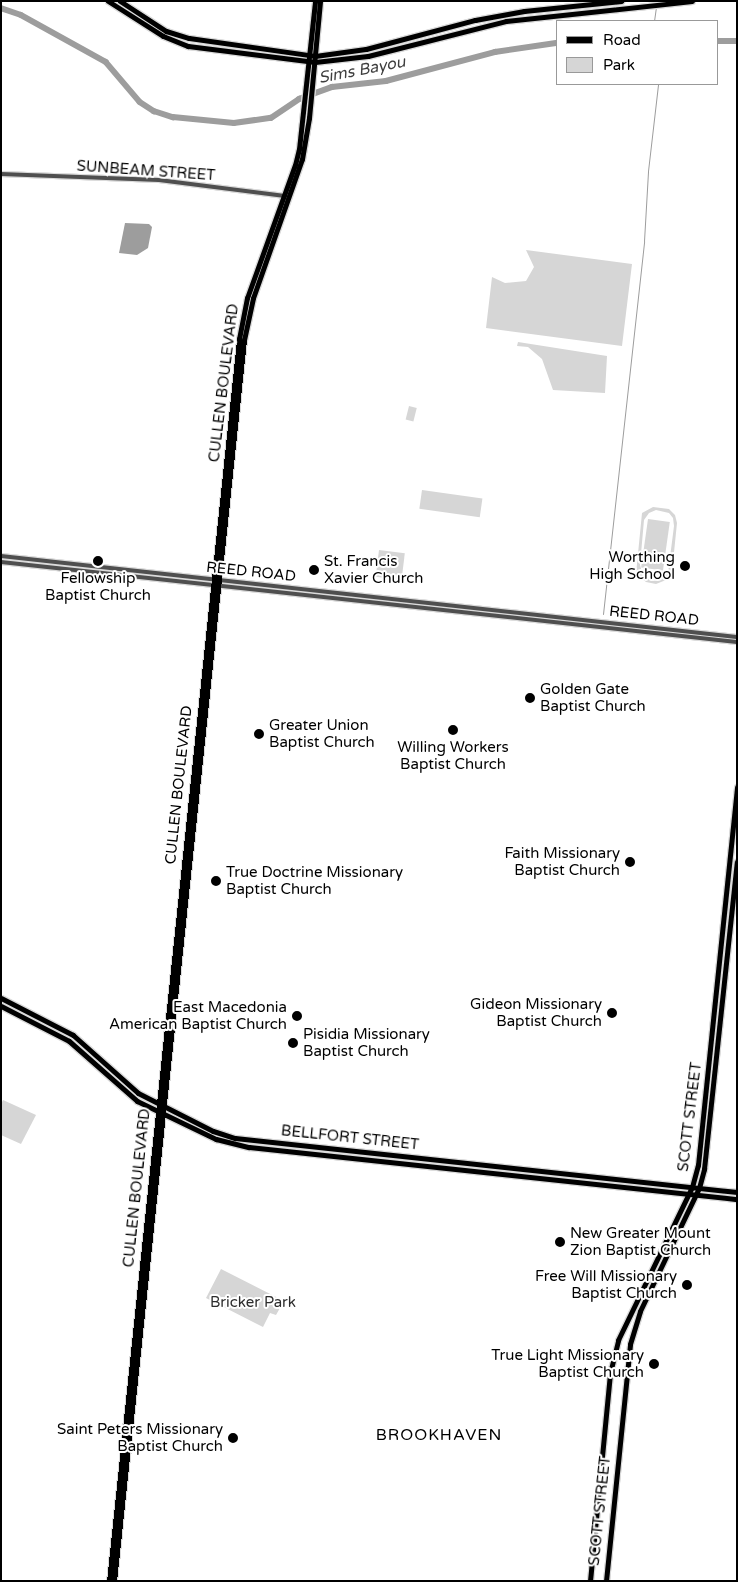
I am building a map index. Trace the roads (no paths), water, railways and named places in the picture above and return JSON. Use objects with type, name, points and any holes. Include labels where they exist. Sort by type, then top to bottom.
[{"type":"main road","points":[[108,1],[139,22],[171,40],[188,46],[214,51],[312,59],[368,56],[473,28],[526,18],[692,1]]},
{"type":"main road","points":[[120,1],[166,31],[189,38],[312,59],[366,49],[475,20],[524,11],[621,1]]},
{"type":"main road","name":"CULLEN BOULEVARD","points":[[238,376],[247,321],[276,227],[302,159],[312,59],[314,1]]},
{"type":"main road","name":"CULLEN BOULEVARD","points":[[312,59],[320,1]]},
{"type":"main road","points":[[524,11],[526,18]]},
{"type":"main road","points":[[214,51],[216,43]]},
{"type":"main road","points":[[366,49],[368,56]]},
{"type":"main road","name":"CULLEN BOULEVARD","points":[[114,1581],[115,1547],[159,1114],[243,315],[263,255],[276,227]]},
{"type":"main road","points":[[262,273],[261,268],[265,256],[263,255]]},
{"type":"main road","name":"SCOTT STREET","points":[[590,1581],[610,1373],[618,1340],[692,1187],[698,1165],[737,787]]},
{"type":"main road","name":"SCOTT STREET","points":[[606,1581],[630,1344],[640,1312],[699,1188],[706,1162],[737,862]]},
{"type":"main road","name":"BELLFORT STREET","points":[[1,998],[59,1026],[84,1043],[118,1077],[138,1092],[213,1131],[235,1138],[737,1192]]},
{"type":"main road","name":"BELLFORT STREET","points":[[1,1006],[56,1033],[78,1048],[113,1082],[137,1101],[159,1114],[216,1139],[249,1147],[275,1150],[737,1199]]},
{"type":"main road","points":[[18,1014],[20,1007]]},
{"type":"main road","points":[[56,1033],[59,1026]]},
{"type":"main road","points":[[113,1082],[118,1077]]},
{"type":"main road","points":[[275,1150],[276,1143]]},
{"type":"main road","points":[[469,1170],[470,1163]]},
{"type":"main road","points":[[566,1181],[567,1174]]},
{"type":"main road","points":[[638,1188],[639,1181]]},
{"type":"main road","name":"CULLEN BOULEVARD","points":[[108,1581],[115,1547]]},
{"type":"street","name":"SUNBEAM STREET","points":[[1,174],[159,180],[287,196]]},
{"type":"street","name":"REED ROAD","points":[[1,556],[166,577]]},
{"type":"street","points":[[33,565],[34,560]]},
{"type":"street","name":"REED ROAD","points":[[1,562],[216,582],[422,608],[456,609],[709,636],[737,637]]},
{"type":"street","name":"REED ROAD","points":[[266,588],[308,590],[423,602],[456,609]]},
{"type":"street","points":[[308,590],[308,595]]},
{"type":"street","points":[[389,604],[390,599]]},
{"type":"street","points":[[422,608],[423,602]]},
{"type":"street","name":"REED ROAD","points":[[709,636],[737,642]]},
{"type":"waterway","points":[[654,20],[656,7]]},
{"type":"waterway","name":"Sims Bayou","points":[[1,8],[21,15],[106,62],[140,102],[154,111],[173,117],[234,123],[271,118],[299,99],[332,87],[386,81],[495,52],[556,43]]},
{"type":"waterway","name":"Sims Bayou","points":[[718,41],[737,41]]},
{"type":"waterway","points":[[603,614],[644,241],[648,171],[658,85]]},
{"type":"place","name":"Fellowship Baptist Church","points":[[98,561]]},
{"type":"place","name":"Worthing High School","points":[[685,566]]},
{"type":"place","name":"St. Francis Xavier Church","points":[[314,570]]},
{"type":"place","name":"Golden Gate Baptist Church","points":[[530,698]]},
{"type":"place","name":"Willing Workers Baptist Church","points":[[453,730]]},
{"type":"place","name":"Greater Union Baptist Church","points":[[259,734]]},
{"type":"place","name":"Faith Missionary Baptist Church","points":[[630,862]]},
{"type":"place","name":"True Doctrine Missionary Baptist Church","points":[[216,881]]},
{"type":"place","name":"Gideon Missionary Baptist Church","points":[[612,1013]]},
{"type":"place","name":"East Macedonia American Baptist Church","points":[[297,1016]]},
{"type":"place","name":"Pisidia Missionary Baptist Church","points":[[293,1043]]},
{"type":"place","name":"New Greater Mount Zion Baptist Church","points":[[560,1242]]},
{"type":"place","name":"Free Will Missionary Baptist Church","points":[[687,1285]]},
{"type":"place","name":"True Light Missionary Baptist Church","points":[[654,1364]]},
{"type":"place","name":"Saint Peters Missionary Baptist Church","points":[[233,1438]]},
{"type":"district","name":"BROOKHAVEN","points":[[439,1435]]},
{"type":"park label","name":"Bricker Park","points":[[253,1303]]}]
